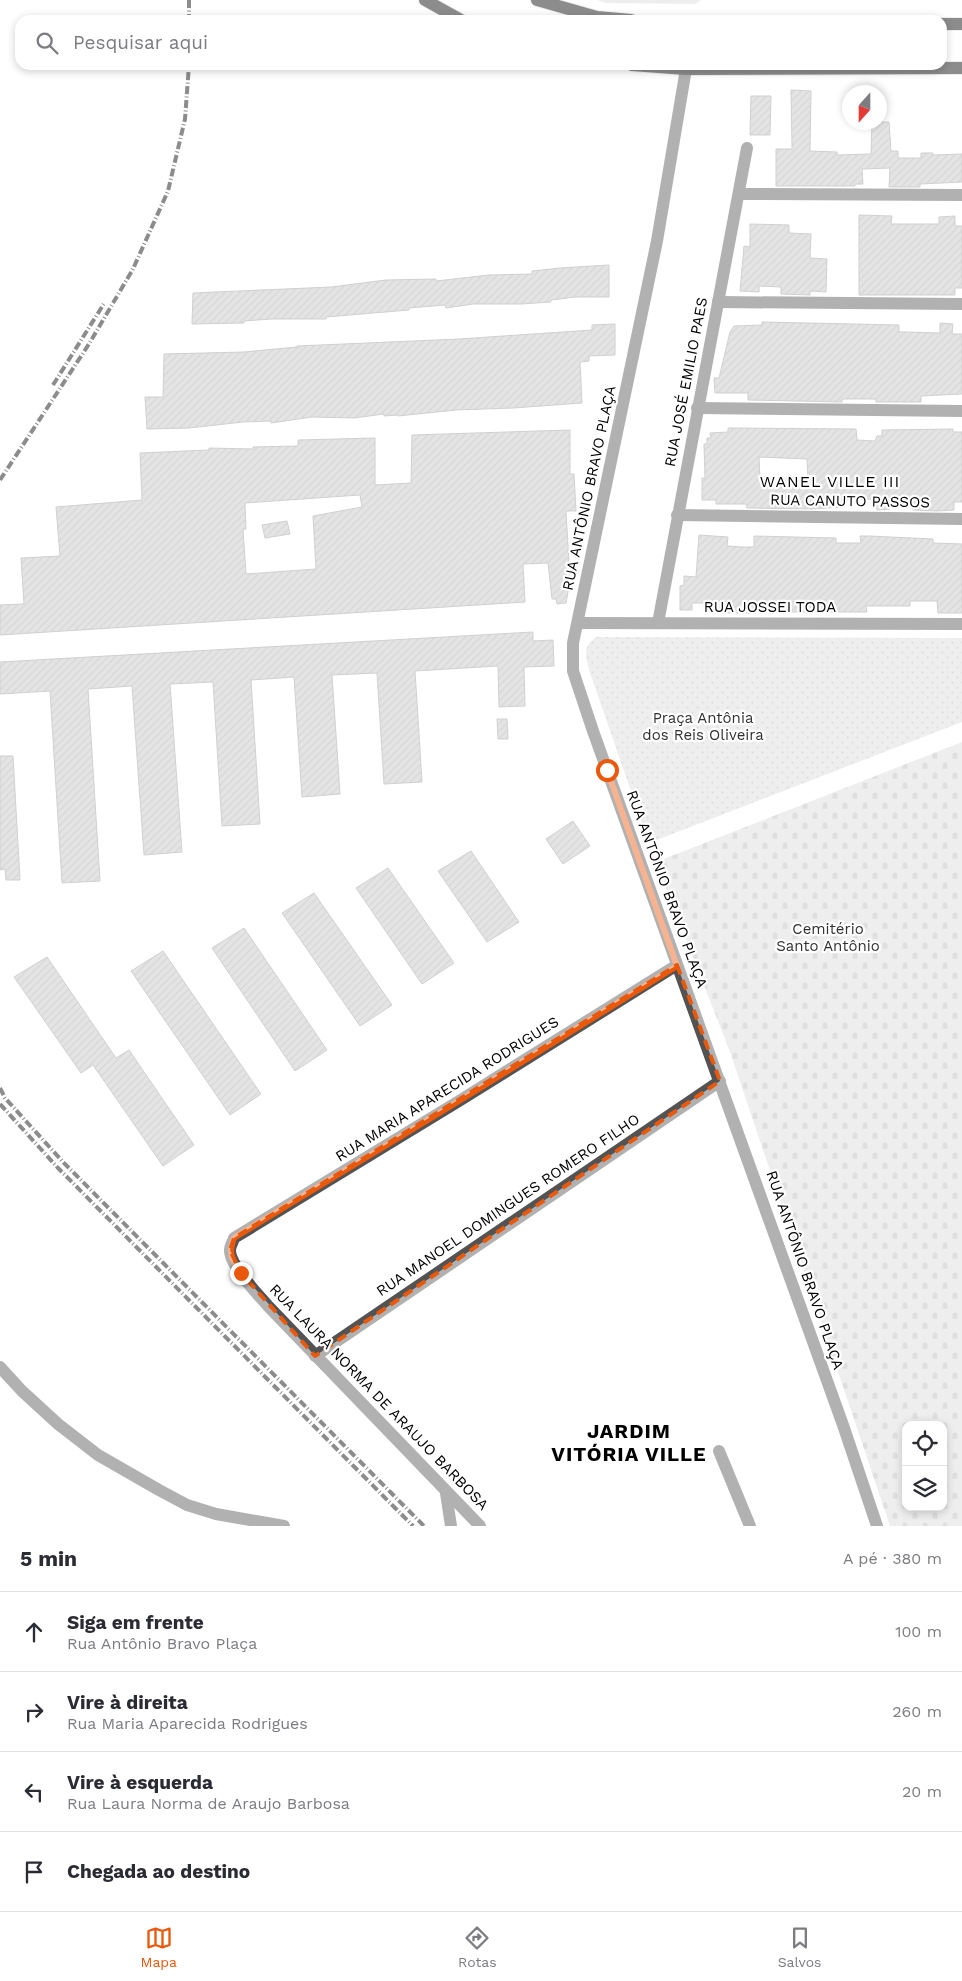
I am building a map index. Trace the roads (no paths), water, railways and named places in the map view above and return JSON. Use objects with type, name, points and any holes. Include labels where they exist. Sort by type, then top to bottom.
[{"type":"main road","points":[[425,0],[452,15]]},
{"type":"main road","points":[[536,0],[593,15]]},
{"type":"main road","points":[[947,24],[962,24]]},
{"type":"main road","points":[[947,68],[962,68]]},
{"type":"street","name":"RUA ANTÔNIO BRAVO PLAÇA","points":[[686,70],[657,241],[573,643],[573,671],[839,1415],[876,1526]]},
{"type":"street","name":"RUA JOSÉ EMILIO PAES","points":[[658,623],[747,148]]},
{"type":"street","points":[[739,194],[962,195]]},
{"type":"street","points":[[718,302],[962,304]]},
{"type":"street","points":[[698,408],[962,411]]},
{"type":"street","name":"RUA CANUTO PASSOS","points":[[677,515],[962,519]]},
{"type":"street","name":"RUA JOSSEI TODA","points":[[578,622],[962,624]]},
{"type":"street","name":"RUA MARIA APARECIDA RODRIGUES","points":[[234,1238],[452,1106],[677,966]]},
{"type":"street","name":"RUA MANOEL DOMINGUES ROMERO FILHO","points":[[315,1356],[720,1081]]},
{"type":"street","name":"RUA LAURA NORMA DE ARAUJO BARBOSA","points":[[234,1238],[230,1250],[232,1259],[268,1306],[446,1493],[480,1526]]},
{"type":"street","points":[[0,1367],[22,1391],[64,1429],[98,1455],[159,1490],[187,1504],[216,1514],[284,1526]]},
{"type":"street","points":[[718,1451],[750,1526]]},
{"type":"street","points":[[446,1493],[451,1526]]},
{"type":"railway","points":[[189,0],[189,15]]},
{"type":"railway","points":[[0,480],[89,344],[133,269],[168,191],[185,119],[189,70]]},
{"type":"railway","points":[[53,385],[105,302]]},
{"type":"railway","points":[[0,1088],[5,1098],[63,1162],[424,1526]]},
{"type":"railway","points":[[0,1104],[58,1168],[413,1526]]},
{"type":"district","name":"WANEL VILLE III","points":[[830,481]]},
{"type":"district","name":"JARDIM VITÓRIA VILLE","points":[[629,1442]]},
{"type":"park label","name":"Praça Antônia dos Reis Oliveira","points":[[703,726]]},
{"type":"park label","name":"Cemitério Santo Antônio","points":[[828,938]]}]
